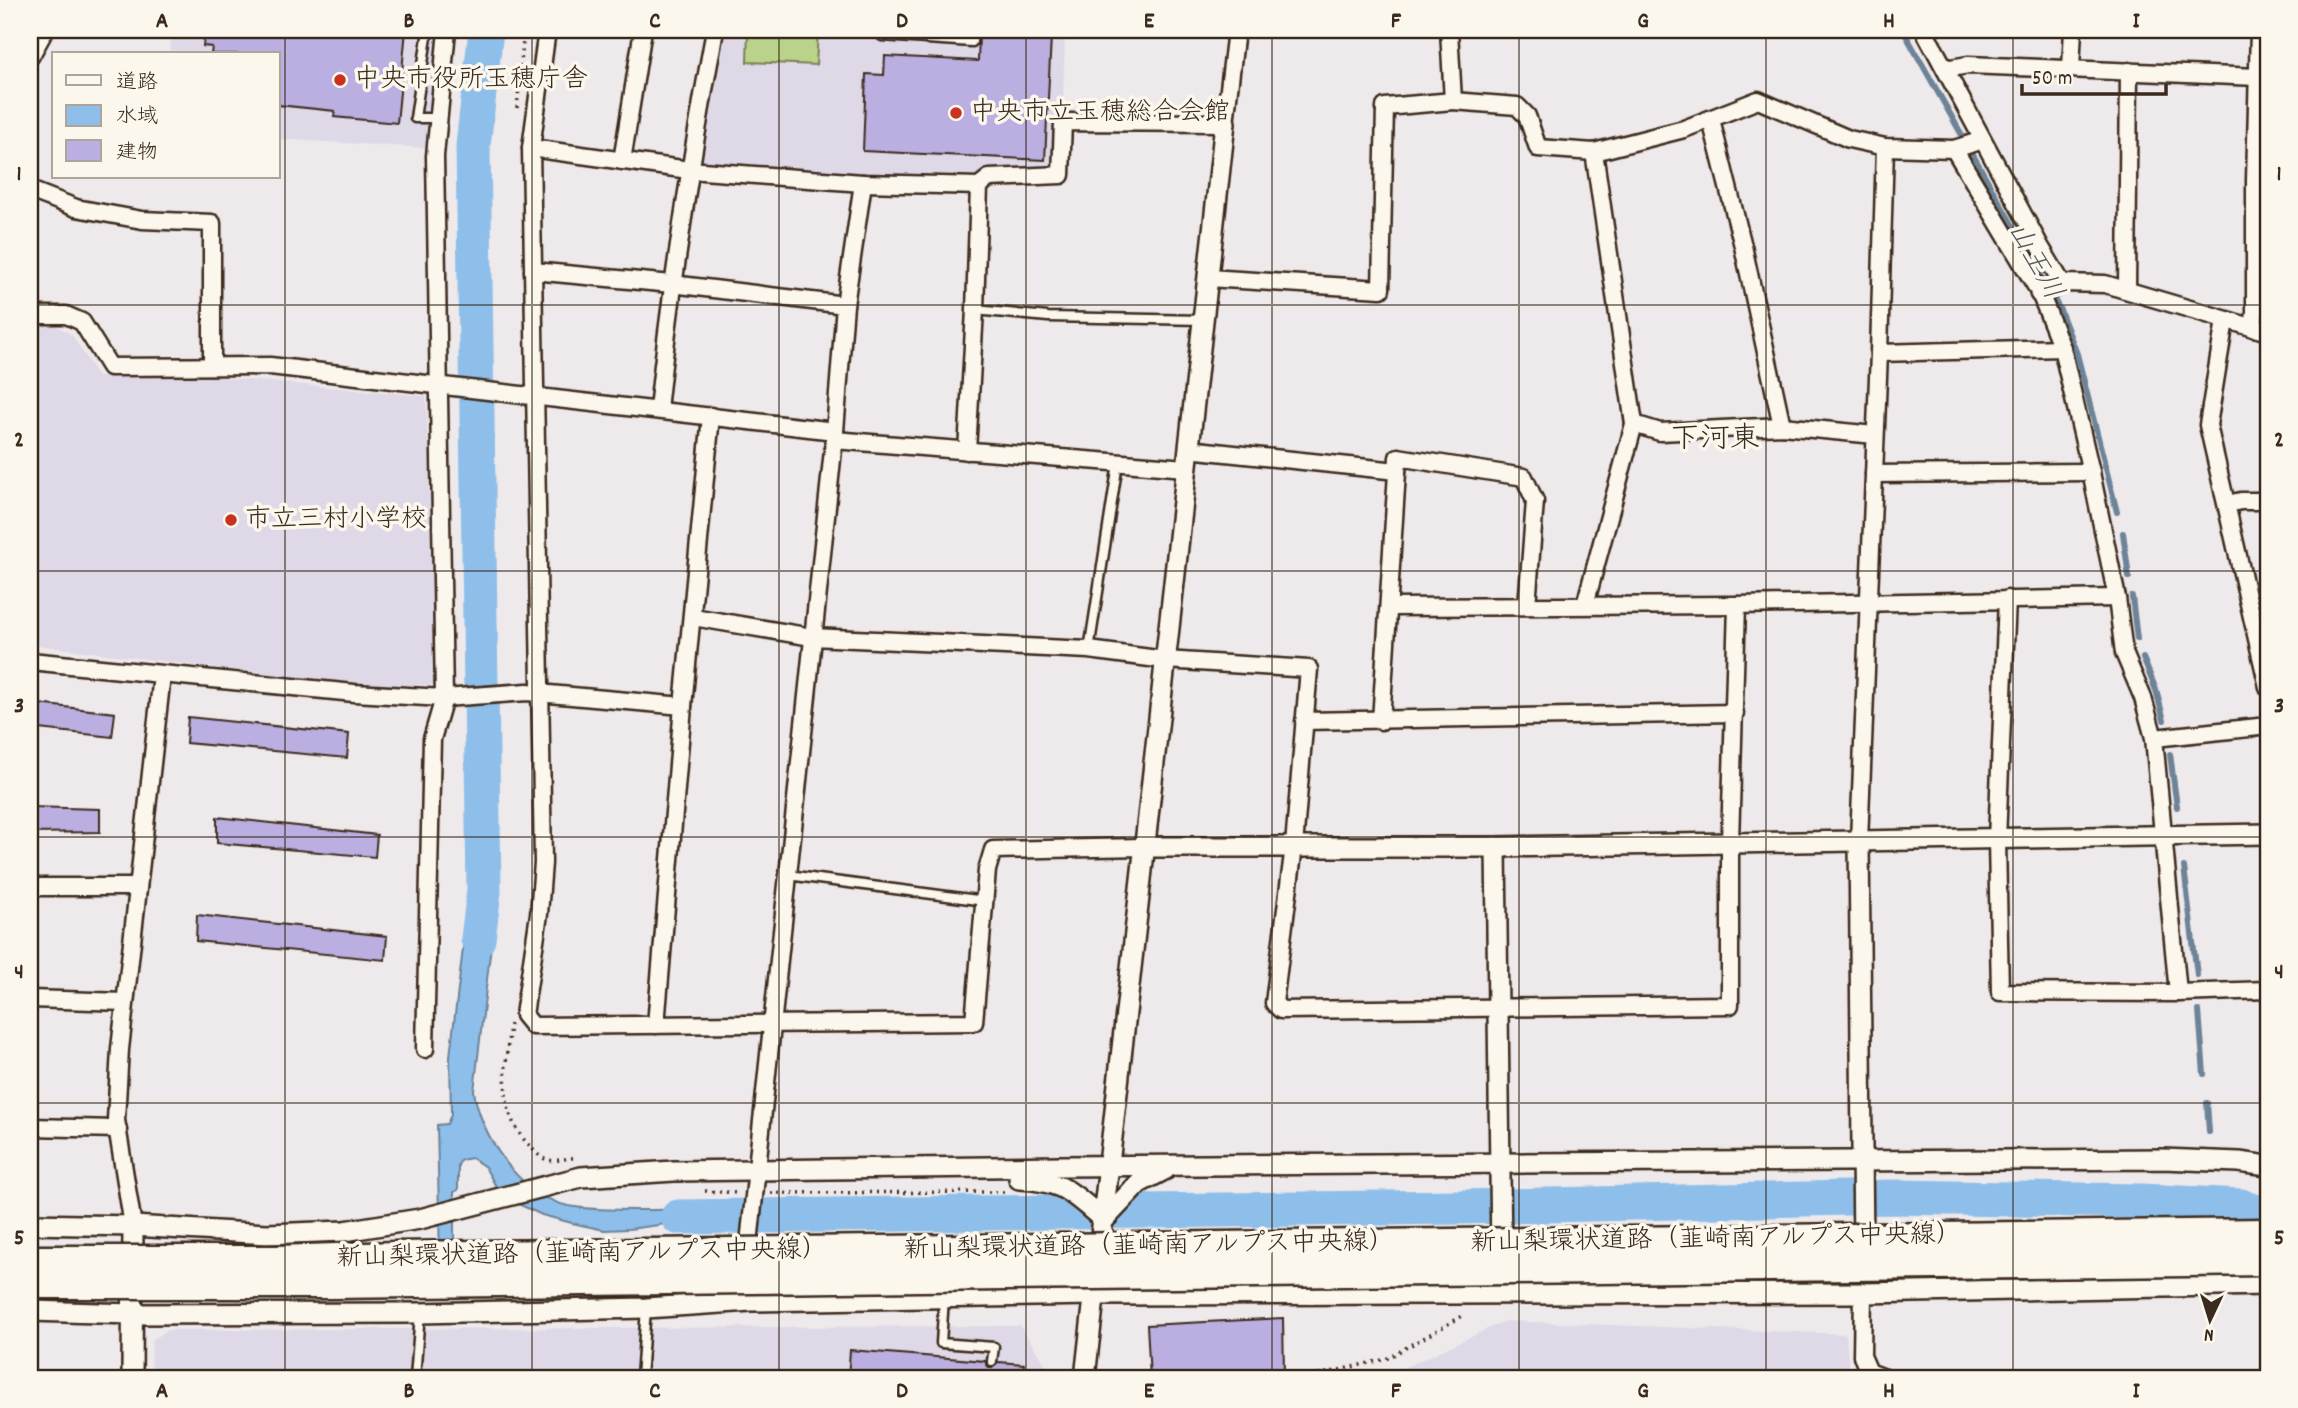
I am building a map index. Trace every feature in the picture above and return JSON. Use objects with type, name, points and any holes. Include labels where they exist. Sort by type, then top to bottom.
[{"type":"highway","name":"新山梨環状道路（韮崎南アルプス中央線）","points":[[30,1261],[262,1261],[396,1257],[2268,1234]]},
{"type":"highway","points":[[30,1244],[396,1257]]},
{"type":"highway","name":"新山梨環状道路（韮崎南アルプス中央線）","points":[[30,1283],[331,1283],[2268,1260]]},
{"type":"street","points":[[30,57],[45,30]]},
{"type":"street","points":[[425,1049],[432,739],[444,698],[435,156],[447,30]]},
{"type":"street","points":[[547,30],[531,148],[543,863],[539,914],[524,1015],[533,1026],[974,1022],[988,870],[993,850],[1294,846],[1496,847],[2268,834]]},
{"type":"street","points":[[622,161],[643,30]]},
{"type":"street","points":[[658,409],[672,284],[689,170],[715,30]]},
{"type":"street","points":[[1032,1296],[1074,1269],[1102,1230],[1116,1197],[1110,1166],[1143,847],[1236,30]]},
{"type":"street","points":[[1449,30],[1453,101]]},
{"type":"street","points":[[1924,30],[1945,69],[1968,145],[2040,293],[2062,348],[2117,597],[2124,653],[2143,698],[2154,738],[2183,993]]},
{"type":"street","points":[[2071,68],[2073,30]]},
{"type":"street","points":[[2259,30],[2261,180],[2255,313],[2260,330]]},
{"type":"street","points":[[1945,69],[1968,65],[2258,77]]},
{"type":"street","points":[[2127,290],[2129,71]]},
{"type":"street","points":[[1208,278],[1381,289],[1385,107],[1453,101],[1517,106],[1527,116],[1538,148],[1594,152],[1711,120],[1758,100],[1849,139],[1885,147],[1968,145]]},
{"type":"street","points":[[1711,120],[1744,247],[1782,426]]},
{"type":"street","points":[[531,148],[689,170],[863,183],[979,186],[989,178],[1061,175],[1063,122],[1225,123]]},
{"type":"street","points":[[1968,145],[2061,284]]},
{"type":"street","points":[[1885,147],[1859,841],[1863,1356],[1869,1372],[1885,1378]]},
{"type":"street","points":[[1585,606],[1634,425],[1594,152]]},
{"type":"street","points":[[751,1301],[750,1234],[835,436],[845,305],[863,183]]},
{"type":"street","points":[[967,451],[979,186]]},
{"type":"street","points":[[30,190],[76,208],[142,220],[212,223],[212,366]]},
{"type":"street","points":[[533,271],[672,284],[845,305]]},
{"type":"street","points":[[2040,293],[2061,284],[2105,284],[2260,330]]},
{"type":"street","points":[[30,314],[66,315],[82,322],[110,367],[270,366],[658,409],[835,436],[967,451],[1118,463],[1187,459],[1397,471]]},
{"type":"street","points":[[2225,320],[2208,425],[2268,687]]},
{"type":"street","points":[[1879,353],[2062,348]]},
{"type":"street","points":[[656,1026],[682,706],[711,416]]},
{"type":"street","points":[[1634,425],[1660,432],[1782,426],[1875,435]]},
{"type":"street","points":[[1381,721],[1398,457],[1524,477],[1535,501],[1527,606]]},
{"type":"street","points":[[1874,474],[2091,472]]},
{"type":"street","points":[[2227,504],[2268,500]]},
{"type":"street","points":[[1390,607],[1738,605],[2117,597]]},
{"type":"street","points":[[2007,599],[1997,839],[2000,992],[2183,993],[2268,990]]},
{"type":"street","points":[[693,617],[812,637],[1089,650],[1164,660],[1309,669],[1294,846],[1274,1003],[1281,1010],[1730,1005],[1730,842],[1738,605]]},
{"type":"street","points":[[30,661],[354,693],[444,698],[542,692],[682,706]]},
{"type":"street","points":[[132,1378],[133,1226],[116,1120],[120,1049],[162,675]]},
{"type":"street","points":[[1304,721],[1735,713]]},
{"type":"street","points":[[2154,738],[2268,726]]},
{"type":"street","points":[[1496,847],[1502,1294]]},
{"type":"street","points":[[30,887],[138,887]]},
{"type":"street","points":[[30,999],[125,1002]]},
{"type":"street","points":[[30,1127],[118,1129]]},
{"type":"street","points":[[30,1224],[133,1226],[267,1234],[306,1233],[384,1226],[419,1219],[581,1177],[674,1171],[2175,1159],[2268,1166]]},
{"type":"street","points":[[1116,1197],[1157,1172],[1172,1167]]},
{"type":"street","points":[[938,1168],[959,1175],[1043,1180],[1057,1184],[1076,1197],[1102,1230],[1150,1281],[1207,1296]]},
{"type":"street","points":[[1085,1378],[1102,1230]]},
{"type":"street","points":[[30,1311],[133,1314],[420,1313],[646,1308],[751,1301],[1094,1295],[1863,1293],[2268,1285]]},
{"type":"lane","points":[[428,30],[415,118],[438,118]]},
{"type":"lane","points":[[883,30],[882,36],[972,42],[973,30]]},
{"type":"lane","points":[[975,310],[1048,317],[1203,320]]},
{"type":"lane","points":[[1089,650],[1118,463]]},
{"type":"lane","points":[[788,875],[985,901]]},
{"type":"lane","points":[[944,1298],[941,1343],[994,1347],[992,1361]]},
{"type":"lane","points":[[641,1378],[646,1308]]},
{"type":"lane","points":[[415,1378],[420,1313]]},
{"type":"path","points":[[703,1191],[754,1199],[1017,1192]]},
{"type":"path","points":[[1305,1378],[1387,1359],[1467,1313]]},
{"type":"shaded area","points":[[172,30],[446,30],[426,148],[280,139],[280,52],[170,52]]},
{"type":"shaded area","points":[[715,30],[1065,30],[1061,175],[979,186],[689,170]]},
{"type":"shaded area","name":"市立三村小学校","points":[[30,323],[52,323],[72,335],[98,377],[182,374],[426,396],[438,685],[347,685],[30,644]]},
{"type":"shaded area","points":[[1505,1321],[1846,1334],[1849,1378],[1366,1378],[1399,1370]]},
{"type":"shaded area","points":[[1020,1326],[1054,1378],[151,1378],[152,1340],[168,1330]]},
{"type":"green space","points":[[748,30],[818,30],[816,65],[747,62]]},
{"type":"water","points":[[470,891],[497,894],[474,1091],[486,1129],[510,1167],[540,1194],[570,1206],[682,1210],[696,1213],[726,1212],[727,1220],[604,1230],[572,1223],[542,1215],[518,1204],[498,1190],[485,1167],[472,1158],[461,1160],[458,1165],[458,1190],[454,1192],[454,1259],[440,1259],[437,1125],[447,1124],[451,1115],[450,1056]]},
{"type":"building","name":"中央市役所玉穂庁舎","points":[[205,30],[406,30],[397,123],[334,117],[335,111],[280,105],[280,52],[211,52],[212,47],[203,46]]},
{"type":"building","name":"中央市立玉穂総合会館","points":[[979,33],[1051,36],[1045,160],[863,151],[866,74],[884,75],[885,56],[978,61]]},
{"type":"building","points":[[30,703],[115,713],[112,737],[30,728]]},
{"type":"building","points":[[188,717],[349,734],[347,758],[186,743]]},
{"type":"building","points":[[30,807],[100,809],[100,832],[30,833]]},
{"type":"building","points":[[217,817],[377,835],[375,857],[217,843]]},
{"type":"building","points":[[197,915],[387,936],[385,960],[196,941]]},
{"type":"building","points":[[1283,1318],[1284,1374],[1221,1378],[1150,1378],[1147,1325]]},
{"type":"building","points":[[850,1350],[985,1361],[987,1366],[992,1368],[999,1362],[1024,1364],[1023,1378],[848,1378]]},
{"type":"waterway","points":[[478,939],[484,891],[473,146],[486,30]]},
{"type":"waterway","name":"山王川","points":[[1903,30],[2060,310],[2077,354],[2117,512]]},
{"type":"waterway","name":"山王川","points":[[2123,533],[2129,577]]},
{"type":"waterway","name":"山王川","points":[[2132,597],[2137,639]]},
{"type":"waterway","name":"山王川","points":[[2143,658],[2164,720]]},
{"type":"waterway","name":"山王川","points":[[2170,754],[2177,807]]},
{"type":"waterway","name":"山王川","points":[[2184,867],[2197,975]]},
{"type":"waterway","name":"山王川","points":[[2199,1011],[2204,1074]]},
{"type":"waterway","name":"山王川","points":[[2207,1103],[2209,1132]]},
{"type":"waterway","points":[[678,1217],[1461,1207],[1893,1197],[2141,1201],[2241,1206],[2262,1214],[2268,1221]]},
{"type":"place","name":"中央市役所玉穂庁舎","points":[[340,80]]},
{"type":"place","name":"中央市立玉穂総合会館","points":[[956,113]]},
{"type":"place","name":"市立三村小学校","points":[[231,520]]},
{"type":"district","name":"下河東","points":[[1715,441]]}]
